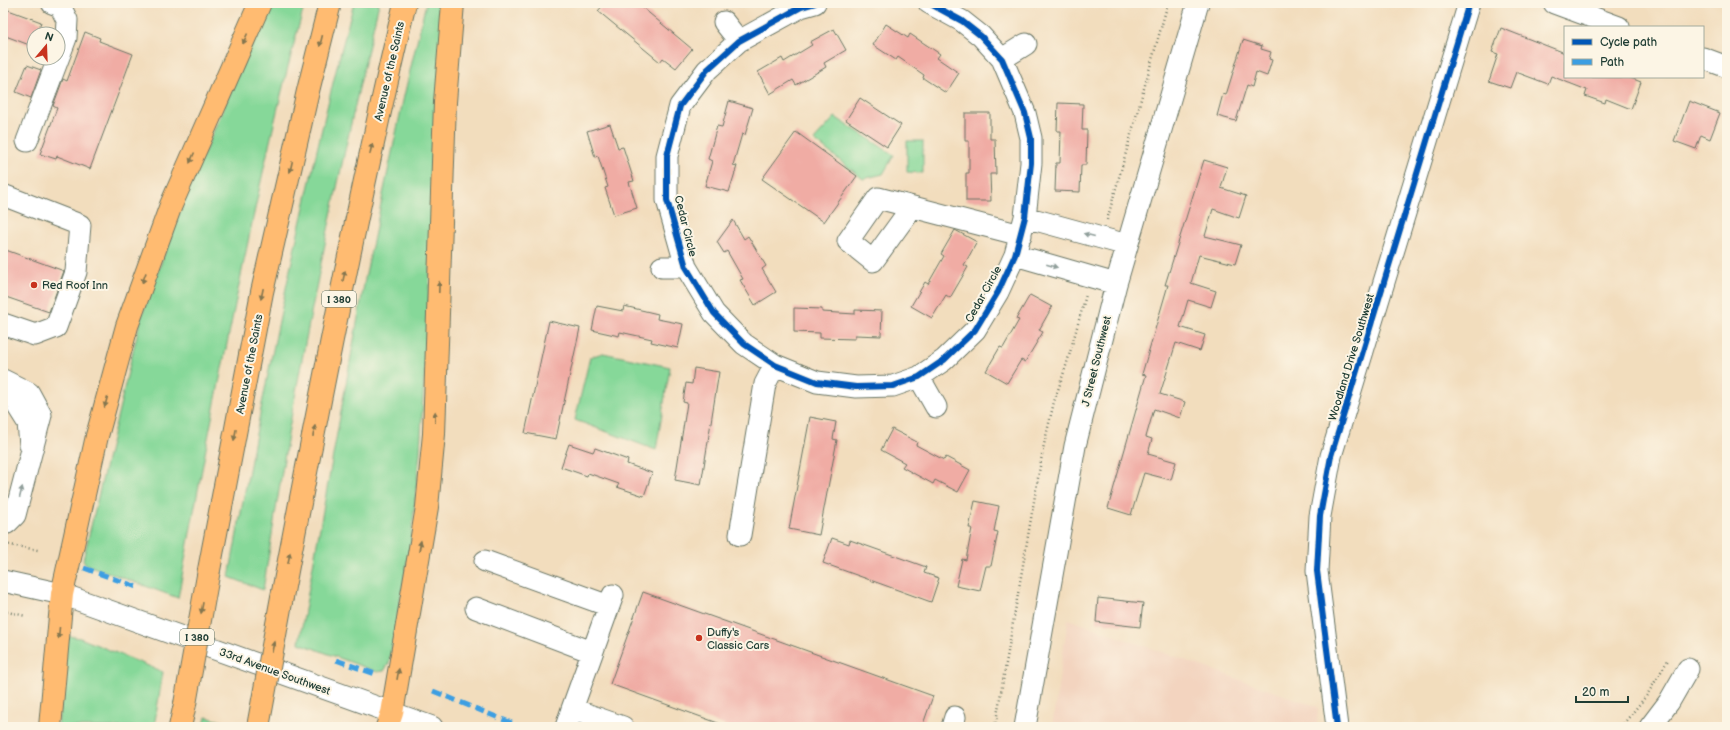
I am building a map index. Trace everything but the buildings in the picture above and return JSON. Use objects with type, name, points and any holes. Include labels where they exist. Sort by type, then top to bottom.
[{"type":"highway","points":[[50,727],[62,594],[97,436],[127,326],[171,205],[260,3]]},
{"type":"highway","name":"Avenue of the Saints","points":[[180,727],[262,292],[308,91],[330,3]]},
{"type":"highway","name":"Avenue of the Saints","points":[[258,727],[338,305],[377,120],[405,3]]},
{"type":"highway","points":[[389,720],[427,507],[434,434],[445,102],[453,3]]},
{"type":"street","points":[[27,141],[66,38],[67,20],[60,6],[52,3]]},
{"type":"street","name":"Cedar Circle","points":[[815,3],[801,7],[739,41],[707,70],[680,106],[667,156],[668,200],[686,267],[714,313],[744,344],[775,365],[817,382],[856,387],[893,386],[920,377],[944,360],[975,330],[998,292],[1015,255],[1023,226],[1031,163],[1030,138],[1025,113],[1002,59],[981,36],[962,21],[929,3]]},
{"type":"street","name":"J Street Southwest","points":[[1025,727],[1075,446],[1116,284],[1198,3]]},
{"type":"street","name":"Woodland Drive Southwest","points":[[1337,727],[1317,571],[1320,516],[1331,456],[1469,3]]},
{"type":"street","points":[[1554,3],[1616,26]]},
{"type":"street","points":[[724,22],[739,41]]},
{"type":"street","points":[[1002,59],[1026,44]]},
{"type":"street","points":[[1704,58],[1727,67]]},
{"type":"street","points":[[3,195],[80,225],[76,272],[56,326],[35,335],[3,324]]},
{"type":"street","points":[[912,207],[1127,245]]},
{"type":"street","points":[[1015,255],[1116,284]]},
{"type":"street","points":[[662,267],[686,267]]},
{"type":"street","points":[[740,535],[765,384],[775,365]]},
{"type":"street","points":[[920,377],[936,407]]},
{"type":"street","points":[[3,380],[29,393],[41,415],[15,515],[7,523],[3,523]]},
{"type":"street","points":[[3,397],[13,399],[28,423],[31,451]]},
{"type":"street","points":[[485,561],[611,600],[569,718],[623,727]]},
{"type":"street","name":"33rd Avenue Southwest","points":[[3,581],[62,594],[389,720],[432,727]]},
{"type":"street","points":[[476,608],[592,652]]},
{"type":"street","points":[[1650,727],[1669,702],[1688,669]]},
{"type":"path","points":[[1106,223],[1168,3]]},
{"type":"path","points":[[995,727],[1043,448],[1054,402],[1067,363],[1087,292]]},
{"type":"path","points":[[3,543],[38,550]]},
{"type":"path","points":[[3,611],[26,616]]},
{"type":"path","points":[[1621,727],[1647,695],[1668,660]]},
{"type":"shaded area","points":[[1727,304],[1727,443],[1720,443]]},
{"type":"shaded area","points":[[1068,619],[1318,707],[1317,727],[1052,727]]},
{"type":"green space","points":[[269,3],[305,3],[268,148],[252,222],[206,446],[178,598],[85,564],[83,560],[141,318],[186,195]]},
{"type":"green space","points":[[354,3],[379,3],[342,162],[309,322],[289,429],[263,590],[229,577],[287,283],[325,116]]},
{"type":"green space","points":[[426,3],[445,3],[420,452],[411,540],[389,663],[384,671],[377,672],[299,643],[365,279],[404,96]]},
{"type":"green space","points":[[835,117],[894,155],[883,174],[863,179],[814,140]]},
{"type":"green space","points":[[907,141],[923,141],[923,173],[907,172]]},
{"type":"green space","points":[[603,353],[670,367],[656,450],[575,420],[590,357]]},
{"type":"green space","points":[[69,636],[80,638],[163,672],[154,727],[58,727],[65,646]]},
{"type":"green space","points":[[206,717],[236,725],[235,727],[204,727]]},
{"type":"marked path","points":[[84,568],[137,587]]},
{"type":"marked path","points":[[336,660],[378,675]]},
{"type":"marked path","points":[[433,691],[521,727]]},
{"type":"cycle path","points":[[815,3],[801,7],[739,41],[707,70],[680,106],[667,156],[667,200],[686,267],[714,313],[744,344],[775,365],[817,382],[856,387],[893,386],[919,377],[944,360],[975,330],[998,292],[1015,255],[1025,217],[1031,163],[1031,138],[1025,113],[1002,59],[981,36],[962,21],[929,3]]},
{"type":"cycle path","points":[[1337,727],[1317,571],[1320,516],[1331,456],[1469,3]]},
{"type":"place","name":"Red Roof Inn","points":[[34,285]]},
{"type":"place","name":"Duffy's Classic Cars","points":[[699,638]]}]
